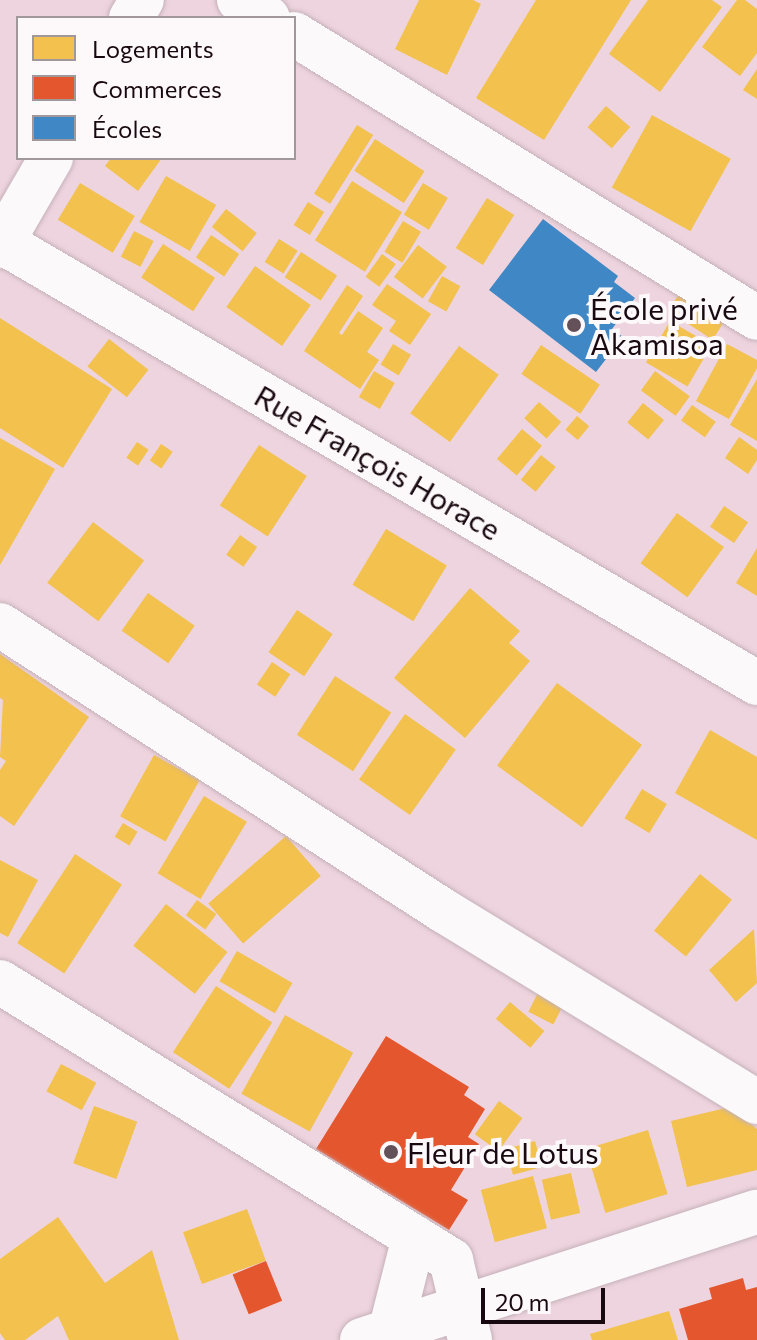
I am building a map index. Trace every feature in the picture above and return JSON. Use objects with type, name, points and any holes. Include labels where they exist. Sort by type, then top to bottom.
[{"type":"street","points":[[239,0],[265,16]]},
{"type":"street","points":[[296,35],[757,318]]},
{"type":"street","points":[[1,243],[50,160]]},
{"type":"street","name":"Rue François Horace","points":[[1,243],[757,683]]},
{"type":"street","points":[[0,625],[444,911],[757,1102]]},
{"type":"street","points":[[0,982],[451,1260],[467,1325]]},
{"type":"street","points":[[414,1237],[376,1336],[467,1325],[757,1212]]},
{"type":"building: Logements","points":[[419,0],[473,0],[481,4],[447,75],[395,49]]},
{"type":"building: Logements","points":[[536,0],[631,0],[544,140],[476,98]]},
{"type":"building: Logements","points":[[648,0],[712,0],[722,7],[660,92],[609,54]]},
{"type":"building: Logements","points":[[737,0],[745,0],[757,9],[757,53],[740,76],[702,47]]},
{"type":"building: Logements","points":[[757,69],[757,99],[743,90]]},
{"type":"building: Logements","points":[[606,106],[630,127],[612,148],[588,127]]},
{"type":"building: Logements","points":[[652,115],[731,159],[690,231],[612,188]]},
{"type":"building: Logements","points":[[357,125],[373,135],[330,204],[314,194]]},
{"type":"building: Logements","points":[[375,139],[424,171],[404,203],[354,171]]},
{"type":"building: Logements","points":[[110,160],[161,160],[138,191],[105,166]]},
{"type":"building: Logements","points":[[166,176],[216,205],[190,251],[140,222]]},
{"type":"building: Logements","points":[[352,181],[402,212],[365,272],[315,240]]},
{"type":"building: Logements","points":[[80,183],[135,216],[113,253],[58,220]]},
{"type":"building: Logements","points":[[423,183],[448,198],[429,230],[404,215]]},
{"type":"building: Logements","points":[[487,198],[514,215],[483,265],[456,248]]},
{"type":"building: Logements","points":[[308,202],[324,212],[310,235],[294,225]]},
{"type":"building: Logements","points":[[226,209],[257,233],[243,251],[212,227]]},
{"type":"building: Logements","points":[[403,221],[421,232],[402,263],[384,252]]},
{"type":"building: Logements","points":[[134,231],[154,241],[140,267],[121,257]]},
{"type":"building: Logements","points":[[211,235],[239,254],[224,276],[196,257]]},
{"type":"building: Logements","points":[[279,239],[298,251],[283,274],[265,262]]},
{"type":"building: Logements","points":[[163,244],[215,278],[193,311],[141,278]]},
{"type":"building: Logements","points":[[418,245],[447,267],[423,299],[394,277]]},
{"type":"building: Logements","points":[[301,252],[337,275],[321,301],[285,277]]},
{"type":"building: Logements","points":[[382,254],[396,264],[379,287],[366,277]]},
{"type":"building: Logements","points":[[255,266],[311,305],[282,346],[226,307]]},
{"type":"building: Logements","points":[[442,276],[460,286],[446,312],[428,301]]},
{"type":"building: Logements","points":[[387,284],[431,314],[410,345],[389,331],[396,321],[372,305]]},
{"type":"building: Logements","points":[[347,285],[363,296],[339,333],[342,335],[358,311],[383,328],[367,352],[379,360],[360,389],[304,351]]},
{"type":"building: Logements","points":[[679,294],[723,323],[713,340],[668,311]]},
{"type":"building: Logements","points":[[0,318],[112,389],[63,468],[0,428]]},
{"type":"building: Logements","points":[[670,321],[712,345],[688,387],[646,363]]},
{"type":"building: Logements","points":[[109,339],[148,370],[127,397],[87,367]]},
{"type":"building: Logements","points":[[393,344],[411,355],[399,375],[381,365]]},
{"type":"building: Logements","points":[[727,344],[757,360],[757,368],[729,419],[696,401]]},
{"type":"building: Logements","points":[[541,345],[600,385],[580,414],[521,374]]},
{"type":"building: Logements","points":[[459,346],[499,375],[450,442],[410,413]]},
{"type":"building: Logements","points":[[374,371],[395,383],[380,409],[359,397]]},
{"type":"building: Logements","points":[[655,371],[690,396],[676,416],[641,390]]},
{"type":"building: Logements","points":[[757,379],[757,441],[730,425]]},
{"type":"building: Logements","points":[[539,402],[561,422],[547,438],[524,418]]},
{"type":"building: Logements","points":[[643,403],[664,420],[648,439],[627,422]]},
{"type":"building: Logements","points":[[692,405],[716,422],[705,437],[681,421]]},
{"type":"building: Logements","points":[[577,416],[589,426],[578,440],[565,430]]},
{"type":"building: Logements","points":[[522,429],[542,446],[517,476],[497,459]]},
{"type":"building: Logements","points":[[739,437],[757,450],[757,460],[748,474],[725,458]]},
{"type":"building: Logements","points":[[0,438],[55,469],[0,565]]},
{"type":"building: Logements","points":[[137,442],[149,450],[138,466],[126,458]]},
{"type":"building: Logements","points":[[161,444],[173,452],[161,468],[150,461]]},
{"type":"building: Logements","points":[[259,445],[307,476],[268,536],[220,505]]},
{"type":"building: Logements","points":[[541,455],[556,467],[536,492],[521,480]]},
{"type":"building: Logements","points":[[724,506],[748,522],[734,543],[710,527]]},
{"type":"building: Logements","points":[[677,513],[724,547],[687,597],[641,563]]},
{"type":"building: Logements","points":[[93,522],[144,561],[98,621],[47,583]]},
{"type":"building: Logements","points":[[386,529],[447,566],[413,621],[353,585]]},
{"type":"building: Logements","points":[[240,535],[257,547],[243,567],[226,555]]},
{"type":"building: Logements","points":[[757,548],[757,596],[736,583]]},
{"type":"building: Logements","points":[[470,588],[520,631],[509,643],[530,661],[465,738],[394,678]]},
{"type":"building: Logements","points":[[148,593],[195,626],[168,663],[122,631]]},
{"type":"building: Logements","points":[[297,610],[333,634],[304,676],[268,652]]},
{"type":"building: Logements","points":[[0,654],[89,717],[14,826],[0,816],[0,770],[6,761],[0,757],[3,700],[0,698]]},
{"type":"building: Logements","points":[[272,662],[290,674],[275,697],[257,684]]},
{"type":"building: Logements","points":[[335,676],[391,712],[353,771],[297,735]]},
{"type":"building: Logements","points":[[557,683],[642,745],[582,827],[497,766]]},
{"type":"building: Logements","points":[[405,714],[456,750],[410,815],[359,780]]},
{"type":"building: Logements","points":[[710,730],[757,757],[757,840],[675,793]]},
{"type":"building: Logements","points":[[154,755],[199,780],[166,841],[120,816]]},
{"type":"building: Logements","points":[[642,789],[667,804],[649,833],[624,818]]},
{"type":"building: Logements","points":[[204,796],[247,822],[201,899],[158,873]]},
{"type":"building: Logements","points":[[123,823],[138,832],[129,845],[115,837]]},
{"type":"building: Logements","points":[[286,836],[321,876],[243,944],[208,904]]},
{"type":"building: Logements","points":[[75,854],[122,884],[64,973],[17,943]]},
{"type":"building: Logements","points":[[0,860],[38,880],[8,937],[0,933]]},
{"type":"building: Logements","points":[[700,874],[732,900],[686,957],[654,931]]},
{"type":"building: Logements","points":[[197,900],[216,914],[205,929],[186,915]]},
{"type":"building: Logements","points":[[166,904],[227,952],[195,994],[133,946]]},
{"type":"building: Logements","points":[[754,929],[757,983],[736,1002],[709,970]]},
{"type":"building: Logements","points":[[237,951],[292,983],[275,1013],[220,981]]},
{"type":"building: Logements","points":[[542,985],[567,998],[553,1024],[528,1012]]},
{"type":"building: Logements","points":[[216,986],[272,1022],[229,1089],[173,1052]]},
{"type":"building: Logements","points":[[510,1002],[544,1031],[530,1048],[496,1019]]},
{"type":"building: Logements","points":[[285,1015],[353,1053],[310,1132],[241,1094]]},
{"type":"building: Logements","points":[[61,1064],[96,1083],[82,1110],[46,1091]]},
{"type":"building: Logements","points":[[499,1101],[522,1118],[498,1151],[475,1134]]},
{"type":"building: Logements","points":[[94,1106],[137,1122],[116,1179],[73,1163]]},
{"type":"building: Logements","points":[[730,1107],[757,1129],[757,1170],[687,1187],[671,1121]]},
{"type":"building: Logements","points":[[648,1130],[668,1194],[605,1213],[586,1149]]},
{"type":"building: Logements","points":[[535,1141],[542,1167],[513,1175],[506,1149]]},
{"type":"building: Logements","points":[[571,1173],[580,1213],[551,1220],[542,1180]]},
{"type":"building: Logements","points":[[533,1176],[547,1228],[495,1242],[481,1190]]},
{"type":"building: Logements","points":[[247,1209],[266,1261],[202,1284],[183,1232]]},
{"type":"building: Logements","points":[[58,1217],[105,1283],[152,1250],[179,1340],[69,1340],[58,1316],[25,1340],[5,1340],[0,1333],[0,1259]]},
{"type":"building: Logements","points":[[669,1311],[678,1340],[592,1340],[590,1334]]},
{"type":"building: Commerces","points":[[386,1036],[469,1087],[464,1095],[485,1109],[468,1137],[479,1144],[451,1190],[468,1200],[449,1230],[316,1149]]},
{"type":"building: Commerces","points":[[266,1261],[282,1301],[249,1314],[233,1274]]},
{"type":"building: Commerces","points":[[743,1278],[746,1290],[757,1287],[757,1340],[688,1340],[679,1309],[712,1299],[709,1288]]},
{"type":"building: Écoles","points":[[543,219],[618,276],[614,282],[635,298],[612,329],[623,337],[596,372],[489,290]]},
{"type":"place","name":"École privé Akamisoa","points":[[574,325]]},
{"type":"place","name":"Fleur de Lotus","points":[[391,1152]]}]
